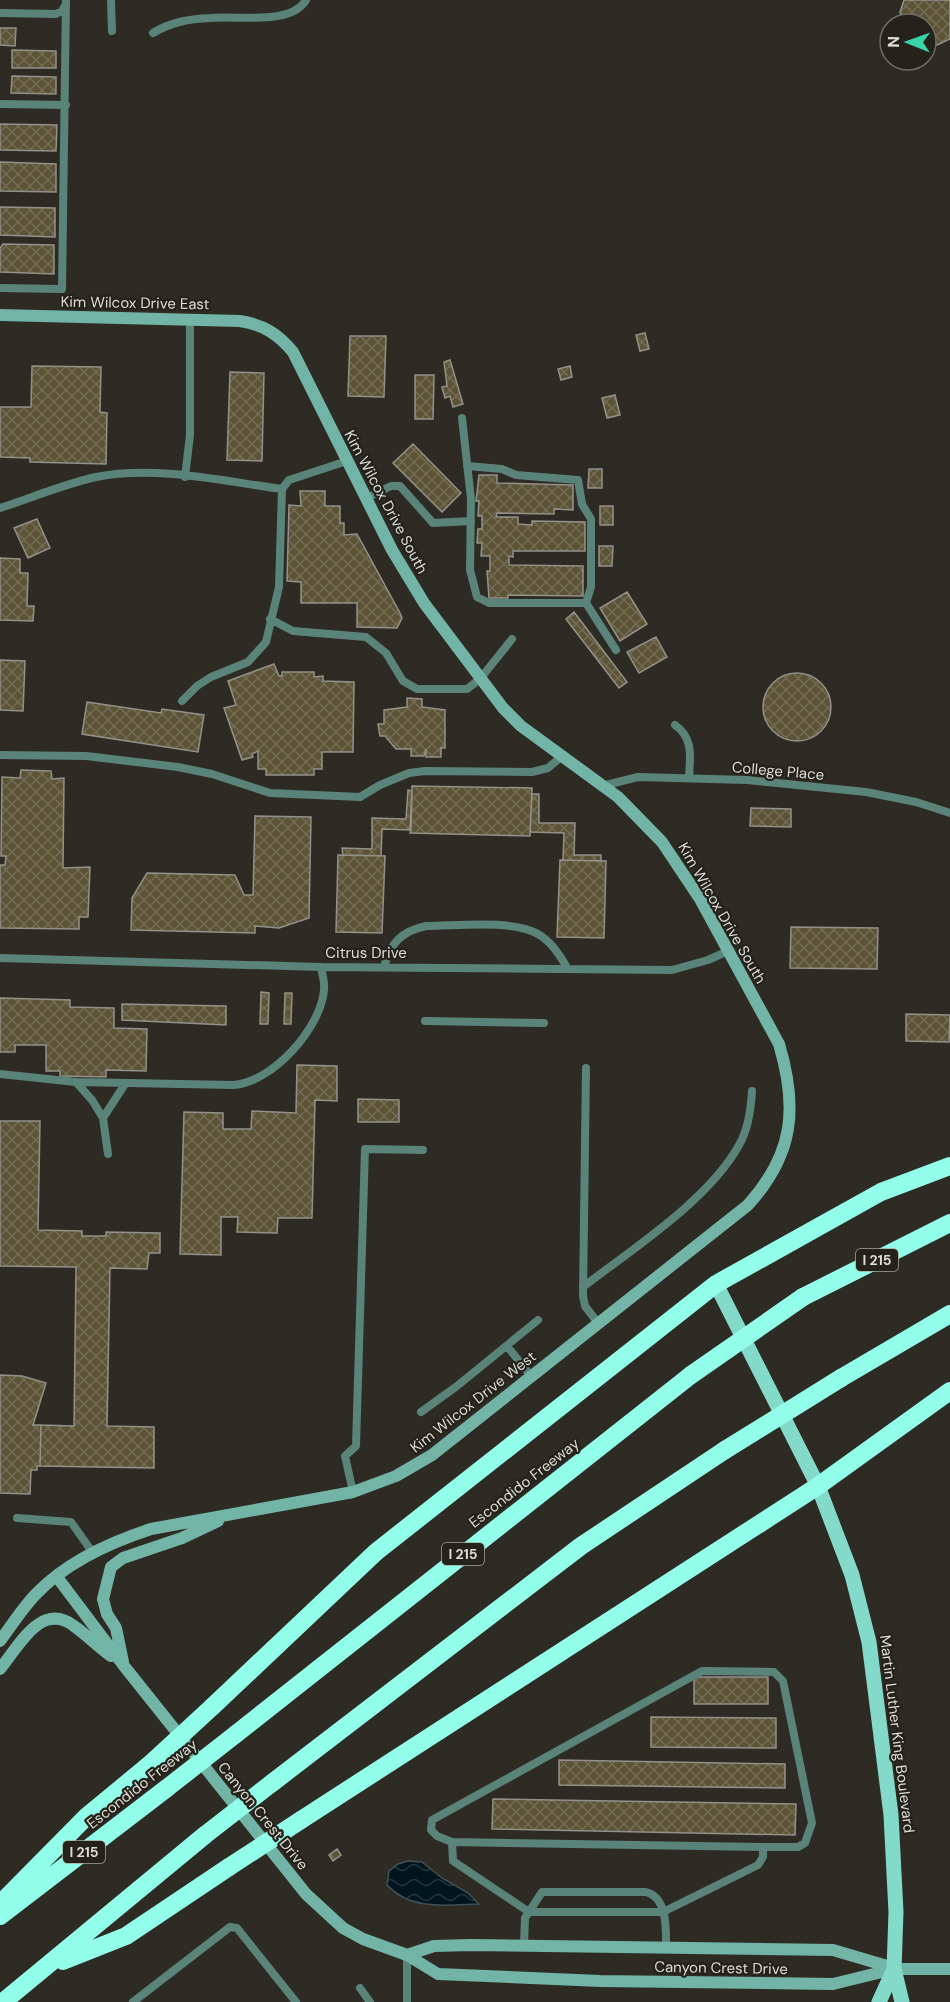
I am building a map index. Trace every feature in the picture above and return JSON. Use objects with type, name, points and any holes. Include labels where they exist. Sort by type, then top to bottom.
[{"type":"highway","points":[[0,1904],[86,1818],[212,1707],[376,1552],[716,1284],[881,1192],[950,1166]]},
{"type":"highway","name":"Escondido Freeway","points":[[0,1916],[168,1788],[691,1375],[803,1297],[950,1223]]},
{"type":"highway","points":[[3,2002],[47,1968],[205,1835],[581,1546],[724,1449],[950,1314]]},
{"type":"highway","points":[[47,1968],[126,1935],[818,1486],[950,1391]]},
{"type":"main road","name":"Martin Luther King Boulevard","points":[[716,1284],[818,1486],[852,1575],[869,1642],[891,1815],[896,1912],[894,1969],[902,2002]]},
{"type":"main road","name":"Martin Luther King Boulevard","points":[[879,2002],[894,1969]]},
{"type":"street","name":"Kim Wilcox Drive East","points":[[0,315],[240,321],[268,329]]},
{"type":"street","name":"Kim Wilcox Drive South","points":[[268,329],[281,337],[293,352],[392,550],[424,603],[480,679],[521,726],[618,797],[662,842],[680,865],[779,1044],[788,1076]]},
{"type":"street","name":"Kim Wilcox Drive West","points":[[0,1641],[38,1592],[93,1553],[124,1538],[151,1529],[353,1492],[413,1468],[748,1205],[764,1188],[777,1167],[790,1121],[788,1076]]},
{"type":"street","points":[[124,1666],[116,1628],[107,1614],[103,1599],[111,1567],[123,1558],[182,1538],[236,1513]]},
{"type":"street","name":"Canyon Crest Drive","points":[[57,1577],[124,1666],[315,1903],[344,1928],[363,1940],[407,1955],[438,1974],[600,1981],[833,1984],[894,1969],[950,1969]]},
{"type":"street","points":[[0,1669],[37,1624],[49,1618],[66,1621],[76,1627],[87,1639],[124,1666]]},
{"type":"street","name":"Canyon Crest Drive","points":[[407,1955],[434,1946],[833,1950],[894,1969]]},
{"type":"lane","points":[[111,0],[112,31]]},
{"type":"lane","points":[[153,33],[180,21],[287,15],[302,7],[306,0]]},
{"type":"lane","points":[[0,13],[56,14],[62,11],[66,2]]},
{"type":"lane","points":[[0,288],[62,289],[66,2]]},
{"type":"lane","points":[[0,104],[66,105]]},
{"type":"lane","points":[[185,477],[190,435],[190,319]]},
{"type":"lane","points":[[462,418],[471,521],[470,570],[477,597],[481,601],[586,603]]},
{"type":"lane","points":[[182,700],[196,686],[212,677],[240,667],[258,654],[269,634],[270,619],[279,587],[282,489],[288,480],[346,460]]},
{"type":"lane","points":[[467,466],[502,469],[516,475],[578,480],[582,504],[591,519],[591,587],[586,603],[616,650]]},
{"type":"lane","points":[[0,508],[95,478],[129,473],[185,477],[282,489]]},
{"type":"lane","points":[[366,499],[391,486],[400,486],[433,523],[471,521]]},
{"type":"lane","points":[[270,619],[293,631],[366,637],[386,653],[408,686],[417,688],[463,690],[480,679],[512,639]]},
{"type":"lane","points":[[675,725],[684,731],[689,744],[689,778]]},
{"type":"lane","points":[[0,755],[86,756],[121,760],[212,774],[270,793],[360,797],[380,785],[409,773],[425,771],[532,772],[548,768],[561,757]]},
{"type":"lane","name":"College Place","points":[[602,786],[638,777],[747,780],[867,792],[916,802],[950,813]]},
{"type":"lane","points":[[384,967],[392,944],[414,928],[509,926],[538,934],[558,952],[568,969]]},
{"type":"lane","name":"Citrus Drive","points":[[0,958],[321,966],[672,970],[708,960],[728,951]]},
{"type":"lane","points":[[0,1074],[76,1082],[233,1084],[257,1080],[307,1034],[324,989],[321,966]]},
{"type":"lane","points":[[425,1021],[544,1023]]},
{"type":"lane","points":[[586,1068],[583,1287],[585,1306],[598,1323]]},
{"type":"lane","points":[[76,1082],[92,1100],[103,1118],[108,1154]]},
{"type":"lane","points":[[103,1118],[125,1083]]},
{"type":"lane","points":[[583,1287],[699,1197],[740,1145],[751,1109],[752,1091]]},
{"type":"lane","points":[[353,1492],[345,1456],[356,1446],[365,1149],[423,1150]]},
{"type":"lane","points":[[421,1412],[426,1411],[537,1320]]},
{"type":"lane","points":[[507,1346],[531,1376]]},
{"type":"lane","points":[[16,1518],[71,1522],[93,1553]]},
{"type":"lane","points":[[702,1671],[774,1672],[783,1681],[812,1823],[805,1843],[798,1847],[763,1847],[452,1842],[437,1836],[431,1830],[432,1820],[702,1671]]},
{"type":"lane","points":[[452,1842],[453,1861],[529,1912],[663,1912],[758,1865],[763,1857],[763,1847]]},
{"type":"lane","points":[[524,1946],[525,1918],[542,1892],[624,1892],[653,1894],[666,1921],[666,1948]]},
{"type":"lane","points":[[133,2002],[230,1927],[237,1928],[296,2002]]},
{"type":"lane","points":[[407,1955],[407,2002]]},
{"type":"lane","points":[[360,1988],[370,2002]]},
{"type":"water","points":[[408,1861],[422,1862],[442,1878],[468,1893],[479,1904],[430,1905],[407,1899],[397,1893],[387,1885],[389,1871],[398,1864]]},
{"type":"building","points":[[904,0],[950,0],[950,39],[938,45],[938,12],[900,12]]},
{"type":"building","points":[[0,28],[16,28],[15,46],[0,45]]},
{"type":"building","points":[[12,50],[56,51],[56,68],[12,68]]},
{"type":"building","points":[[12,76],[56,77],[56,94],[11,93]]},
{"type":"building","points":[[0,124],[57,125],[56,151],[0,150]]},
{"type":"building","points":[[0,162],[56,164],[56,192],[0,191]]},
{"type":"building","points":[[0,207],[55,208],[55,237],[0,235]]},
{"type":"building","points":[[3,244],[54,245],[54,274],[0,272],[0,248]]},
{"type":"building","points":[[645,333],[649,349],[640,351],[636,335]]},
{"type":"building","points":[[350,336],[386,336],[384,397],[348,396]]},
{"type":"building","points":[[450,360],[463,404],[453,407],[450,396],[445,398],[442,387],[447,386],[444,362]]},
{"type":"building","points":[[32,366],[101,367],[100,412],[107,413],[106,464],[30,462],[30,458],[0,457],[0,407],[31,407]]},
{"type":"building","points":[[570,366],[572,377],[561,380],[558,369]]},
{"type":"building","points":[[230,372],[264,373],[262,461],[227,460]]},
{"type":"building","points":[[415,375],[434,375],[433,419],[415,419]]},
{"type":"building","points":[[615,395],[620,415],[607,418],[602,398]]},
{"type":"building","points":[[413,444],[461,493],[442,512],[393,463]]},
{"type":"building","points":[[589,469],[602,469],[602,488],[588,488]]},
{"type":"building","points":[[479,475],[497,475],[497,483],[573,485],[573,510],[554,509],[554,514],[497,513],[496,517],[518,517],[518,524],[532,525],[532,521],[585,522],[585,551],[513,551],[513,557],[509,556],[509,565],[583,566],[583,596],[508,595],[508,598],[489,598],[487,571],[490,571],[490,556],[481,556],[482,543],[477,543],[478,529],[482,529],[482,516],[478,516],[479,501],[476,501]]},
{"type":"building","points":[[300,491],[325,491],[325,506],[340,506],[340,523],[344,523],[344,535],[357,534],[400,613],[402,618],[397,628],[357,627],[357,603],[301,603],[301,582],[287,581],[289,505],[301,506]]},
{"type":"building","points":[[600,506],[613,506],[613,525],[600,525]]},
{"type":"building","points":[[37,519],[50,548],[28,558],[14,528]]},
{"type":"building","points":[[599,546],[613,546],[612,566],[599,566]]},
{"type":"building","points":[[0,558],[20,559],[20,573],[28,573],[27,606],[34,606],[33,621],[0,620]]},
{"type":"building","points":[[627,592],[647,624],[620,641],[600,608]]},
{"type":"building","points":[[574,612],[627,682],[619,688],[566,619]]},
{"type":"building","points":[[656,637],[667,657],[639,673],[627,652]]},
{"type":"building","points":[[0,660],[25,661],[23,711],[0,710]]},
{"type":"building","points":[[274,664],[279,676],[282,676],[282,672],[314,672],[314,677],[323,676],[323,681],[354,682],[353,752],[322,752],[322,769],[314,769],[314,775],[266,775],[266,769],[258,769],[258,751],[252,754],[253,757],[242,760],[224,708],[236,705],[228,681]]},
{"type":"building","points":[[797,673],[810,675],[821,683],[829,694],[831,707],[829,720],[821,731],[810,739],[797,741],[784,739],[773,731],[765,720],[763,707],[765,694],[773,683],[784,675]]},
{"type":"building","points":[[407,698],[422,699],[422,707],[445,710],[445,748],[441,748],[441,757],[426,757],[426,749],[424,756],[411,756],[411,749],[396,749],[385,736],[380,736],[378,724],[384,724],[384,710],[407,707]]},
{"type":"building","points":[[87,702],[161,713],[162,709],[204,715],[198,752],[82,734]]},
{"type":"building","points":[[21,770],[51,771],[52,779],[64,778],[63,868],[90,867],[88,917],[79,917],[79,929],[0,928],[0,865],[5,865],[6,856],[1,856],[2,777],[20,778]]},
{"type":"building","points":[[412,786],[532,788],[530,836],[410,833]]},
{"type":"building","points":[[408,790],[412,791],[411,830],[382,829],[381,856],[343,855],[342,848],[372,849],[372,818],[406,819]]},
{"type":"building","points":[[532,794],[539,794],[539,823],[575,823],[574,855],[601,855],[601,861],[563,860],[564,833],[530,832]]},
{"type":"building","points":[[751,808],[791,809],[791,827],[750,826]]},
{"type":"building","points":[[255,816],[311,817],[309,918],[279,928],[255,926],[255,933],[131,930],[132,898],[147,873],[235,875],[244,895],[253,895]]},
{"type":"building","points":[[338,855],[385,856],[382,933],[336,932]]},
{"type":"building","points":[[560,860],[606,861],[604,938],[557,937]]},
{"type":"building","points":[[791,927],[878,928],[877,969],[790,968]]},
{"type":"building","points":[[261,992],[269,993],[268,1024],[260,1024]]},
{"type":"building","points":[[285,993],[292,993],[291,1024],[284,1024]]},
{"type":"building","points":[[0,998],[70,1000],[70,1007],[114,1008],[114,1028],[147,1029],[146,1071],[106,1070],[106,1077],[60,1076],[60,1071],[46,1071],[46,1045],[15,1045],[15,1052],[0,1052]]},
{"type":"building","points":[[122,1004],[226,1006],[226,1025],[122,1020]]},
{"type":"building","points":[[906,1014],[950,1015],[949,1042],[906,1041]]},
{"type":"building","points":[[297,1065],[337,1066],[337,1101],[315,1100],[312,1218],[278,1218],[277,1233],[237,1232],[238,1217],[221,1217],[221,1255],[180,1254],[184,1112],[223,1113],[223,1129],[251,1129],[252,1111],[296,1113]]},
{"type":"building","points":[[358,1099],[399,1100],[399,1122],[358,1122]]},
{"type":"building","points":[[0,1121],[40,1121],[38,1230],[82,1231],[82,1236],[106,1236],[106,1232],[160,1233],[160,1253],[149,1253],[147,1269],[110,1268],[107,1426],[154,1427],[154,1468],[40,1466],[41,1425],[74,1426],[76,1267],[0,1266]]},
{"type":"building","points":[[0,1375],[22,1376],[46,1383],[33,1425],[41,1425],[40,1466],[37,1466],[37,1470],[31,1470],[30,1494],[0,1493]]},
{"type":"building","points":[[694,1677],[768,1677],[768,1704],[694,1704]]},
{"type":"building","points":[[651,1717],[776,1718],[776,1748],[651,1747]]},
{"type":"building","points":[[559,1760],[785,1764],[785,1788],[559,1785]]},
{"type":"building","points":[[493,1799],[796,1804],[795,1835],[492,1829]]},
{"type":"building","points":[[337,1849],[341,1855],[333,1861],[329,1855]]}]
